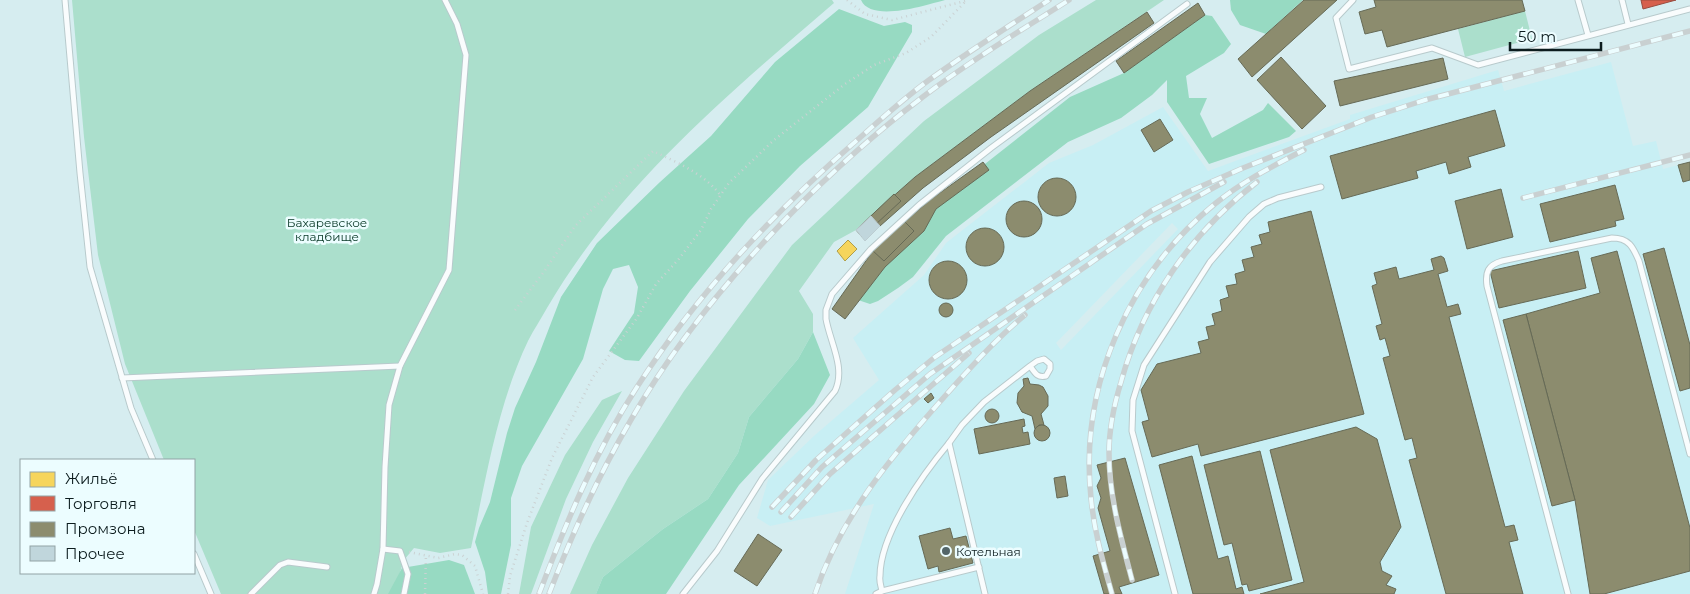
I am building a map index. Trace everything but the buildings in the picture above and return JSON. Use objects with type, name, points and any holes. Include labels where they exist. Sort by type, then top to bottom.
[{"type":"lane","points":[[65,0],[90,267],[131,408],[153,459]]},
{"type":"lane","points":[[374,594],[383,549],[389,405],[400,366],[449,270],[466,55],[457,24],[445,0]]},
{"type":"lane","points":[[1353,0],[1336,18],[1349,69],[1432,48],[1478,64],[1690,9]]},
{"type":"lane","points":[[1578,0],[1588,35]]},
{"type":"lane","points":[[1622,0],[1628,24]]},
{"type":"lane","points":[[683,594],[717,551],[762,479],[836,391],[840,374],[828,329],[826,310],[832,294],[871,249],[926,200],[990,148],[1187,4]]},
{"type":"lane","points":[[1175,594],[1132,431],[1132,400],[1144,365],[1210,262],[1250,217],[1264,204],[1278,198],[1321,187]]},
{"type":"lane","points":[[1568,594],[1487,286],[1486,277],[1488,269],[1494,263],[1502,261],[1612,238],[1622,238],[1627,242],[1634,250],[1639,261],[1690,454]]},
{"type":"lane","points":[[122,378],[400,366]]},
{"type":"lane","points":[[882,591],[881,563],[889,538],[920,479],[962,425],[984,402],[1030,366]]},
{"type":"lane","points":[[949,443],[985,594]]},
{"type":"lane","points":[[383,549],[400,551],[408,574],[404,594]]},
{"type":"lane","points":[[195,556],[211,594]]},
{"type":"lane","points":[[251,594],[280,566],[288,562],[327,567]]},
{"type":"lane","points":[[876,594],[979,567]]},
{"type":"path","points":[[847,0],[865,14],[892,20],[969,0]]},
{"type":"path","points":[[508,594],[510,576],[527,523],[552,458],[593,377],[636,318],[656,284],[678,260],[701,230],[711,209],[729,183],[774,140],[845,84],[874,65],[906,53],[931,37],[965,2]]},
{"type":"path","points":[[514,310],[544,273],[575,226],[653,151],[689,168],[713,187],[721,196]]},
{"type":"path","points":[[400,551],[426,554],[438,558],[455,554],[462,555],[475,566],[484,594]]},
{"type":"path","points":[[425,594],[426,554]]},
{"type":"shaded area","points":[[1611,62],[1633,146],[1656,141],[1663,169],[1690,162],[1690,594],[845,594],[874,504],[770,526],[757,518],[768,480],[815,435],[879,380],[853,338],[924,275],[946,243],[1049,163],[1093,145],[1163,107],[1208,171],[1350,119],[1350,115],[1498,70],[1504,91]],"holes":[[[1172,223],[1178,229],[1061,350],[1056,343]]]},
{"type":"green space","name":"Бахаревское кладбище","points":[[72,0],[832,0],[834,3],[715,107],[677,144],[607,222],[575,264],[533,332],[517,366],[500,417],[471,548],[440,553],[414,548],[404,560],[393,594],[221,594],[195,532],[195,459],[164,459],[125,364],[98,255],[84,137]]},
{"type":"green space","points":[[861,0],[945,0],[913,8],[887,11],[867,7]]},
{"type":"green space","points":[[1096,0],[1164,0],[1030,91],[915,177],[856,230],[834,242],[799,291],[813,314],[813,332],[798,359],[749,417],[738,453],[708,499],[663,529],[603,577],[596,594],[570,594],[592,545],[628,478],[684,391],[792,245],[924,121],[1039,35]]},
{"type":"green space","points":[[1230,0],[1303,0],[1266,34],[1240,25],[1231,10]]},
{"type":"green space","points":[[839,9],[884,26],[905,22],[912,25],[912,32],[868,107],[800,166],[748,219],[690,291],[639,361],[625,360],[609,351],[634,313],[638,287],[629,265],[613,269],[603,289],[583,359],[522,466],[511,498],[511,545],[501,594],[488,594],[485,572],[475,542],[490,502],[515,408],[536,362],[561,297],[597,243],[711,136],[775,62]]},
{"type":"green space","points":[[1525,11],[1532,39],[1465,57],[1458,29]]},
{"type":"green space","points":[[1205,15],[1212,16],[1231,44],[1224,53],[1186,76],[1189,98],[1207,98],[1200,114],[1212,138],[1263,110],[1268,103],[1296,131],[1289,137],[1209,164],[1167,102],[1167,80],[1152,95],[1121,118],[1068,142],[946,236],[913,277],[898,288],[870,304],[855,299],[920,215],[1070,97],[1124,73]]},
{"type":"green space","points":[[813,332],[830,375],[814,404],[739,485],[666,594],[596,594],[603,577],[663,529],[708,499],[738,453],[749,417],[798,359]]},
{"type":"green space","points":[[622,391],[593,442],[566,499],[531,594],[519,594],[531,527],[565,455],[602,400]]},
{"type":"green space","points":[[449,560],[464,565],[475,594],[388,594],[402,568]]},
{"type":"railway","points":[[539,594],[582,488],[608,437],[637,387],[660,353],[710,288],[794,198],[891,110],[919,87],[1049,0]]},
{"type":"railway","points":[[549,594],[587,504],[632,418],[660,373],[691,329],[763,243],[801,203],[842,165],[924,96],[995,46],[1069,0]]},
{"type":"railway","points":[[772,507],[816,460],[935,357],[1151,211],[1188,192],[1243,168],[1372,117],[1425,100],[1690,31]]},
{"type":"railway","points":[[1112,594],[1094,522],[1089,456],[1093,414],[1102,374],[1116,335],[1135,298],[1158,263],[1185,231],[1216,203],[1237,188],[1258,174],[1304,150]]},
{"type":"railway","points":[[1523,198],[1690,155]]},
{"type":"railway","points":[[781,512],[822,467],[930,374],[1147,224],[1224,182]]},
{"type":"railway","points":[[1132,580],[1116,517],[1111,485],[1109,444],[1114,408],[1130,353],[1142,324],[1172,271],[1211,224],[1257,182]]},
{"type":"railway","points":[[815,594],[826,566],[853,513],[887,465],[973,365],[1003,334],[1025,315]]},
{"type":"railway","points":[[791,517],[830,474],[969,353]]},
{"type":"place","name":"Котельная","points":[[946,551]]}]
